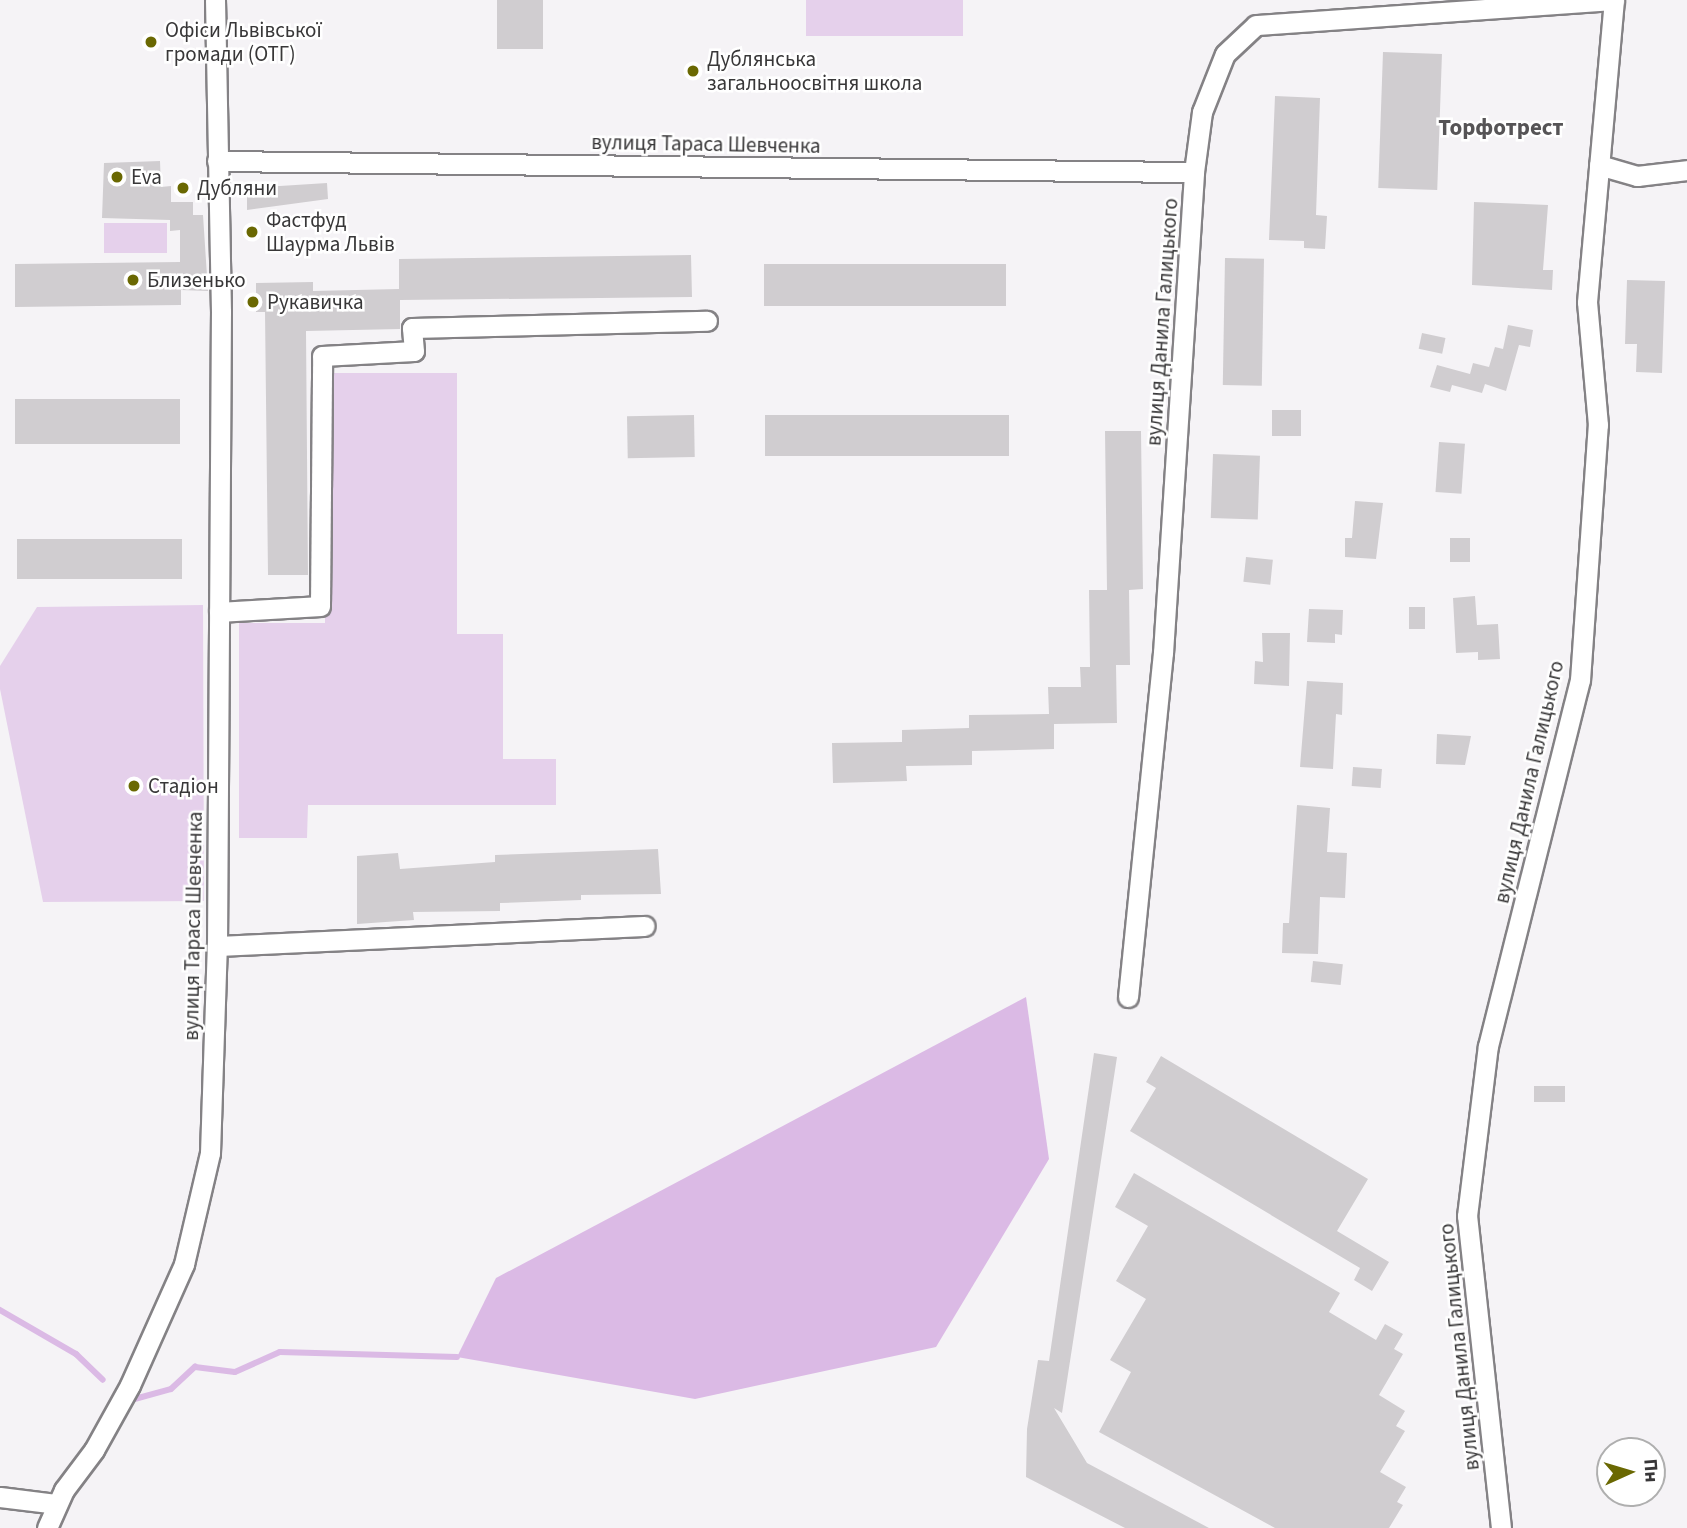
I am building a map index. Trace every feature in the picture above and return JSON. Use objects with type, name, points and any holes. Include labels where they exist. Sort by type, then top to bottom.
[{"type":"street","name":"вулиця Тараса Шевченка","points":[[47,1528],[56,1504],[94,1450],[130,1385],[184,1264],[210,1153],[217,946],[221,275],[215,0]]},
{"type":"street","name":"вулиця Данила Галицького","points":[[1128,997],[1163,653],[1194,172],[1202,112],[1225,54],[1256,25],[1614,0],[1587,302],[1598,425],[1580,680],[1488,1046],[1467,1216],[1500,1528]]},
{"type":"street","name":"вулиця Тараса Шевченка","points":[[217,161],[1194,172]]},
{"type":"street","points":[[1599,165],[1637,176],[1687,170]]},
{"type":"street","points":[[219,612],[320,606],[322,356],[414,351],[412,328],[707,321]]},
{"type":"street","points":[[217,946],[645,926]]},
{"type":"street","points":[[0,1497],[56,1504]]},
{"type":"shaded area","points":[[806,0],[963,0],[963,36],[806,36]]},
{"type":"shaded area","points":[[104,223],[167,223],[167,253],[104,253]]},
{"type":"shaded area","points":[[325,373],[457,373],[457,634],[503,634],[503,759],[556,759],[556,805],[308,805],[307,838],[239,838],[239,623],[325,623]]},
{"type":"shaded area","points":[[203,605],[204,901],[43,902],[0,689],[0,666],[37,607]]},
{"type":"shaded area","points":[[1026,997],[1049,1159],[936,1347],[695,1399],[457,1357],[496,1278]]},
{"type":"building","points":[[497,0],[543,0],[543,49],[497,49]]},
{"type":"building","points":[[1383,52],[1442,54],[1437,190],[1378,188]]},
{"type":"building","points":[[1275,96],[1320,98],[1316,215],[1327,216],[1325,249],[1304,248],[1304,241],[1269,240]]},
{"type":"building","points":[[160,161],[161,187],[171,186],[171,202],[193,202],[193,215],[203,215],[208,291],[181,290],[181,305],[15,307],[15,264],[180,262],[180,230],[170,231],[170,220],[102,218],[104,163]]},
{"type":"building","points":[[327,183],[328,199],[247,210],[247,194],[264,193],[264,187]]},
{"type":"building","points":[[1474,202],[1548,205],[1543,270],[1553,270],[1552,290],[1472,285]]},
{"type":"building","points":[[691,255],[692,297],[400,300],[400,329],[306,331],[308,575],[268,575],[265,312],[256,312],[256,283],[313,282],[313,291],[399,289],[399,259]]},
{"type":"building","points":[[1225,258],[1264,259],[1262,386],[1223,385]]},
{"type":"building","points":[[764,264],[1006,264],[1006,306],[764,306]]},
{"type":"building","points":[[1627,280],[1665,281],[1662,373],[1636,372],[1637,344],[1625,344]]},
{"type":"building","points":[[1508,325],[1533,330],[1530,347],[1519,345],[1506,391],[1485,384],[1482,393],[1452,385],[1450,392],[1430,387],[1437,365],[1470,374],[1473,363],[1489,367],[1495,347],[1503,349]]},
{"type":"building","points":[[1422,333],[1445,338],[1442,354],[1419,349]]},
{"type":"building","points":[[15,399],[180,399],[180,444],[15,444]]},
{"type":"building","points":[[1272,410],[1301,410],[1301,436],[1272,436]]},
{"type":"building","points":[[694,415],[695,457],[628,458],[627,416]]},
{"type":"building","points":[[765,415],[1009,415],[1009,456],[765,456]]},
{"type":"building","points":[[1105,431],[1141,431],[1143,589],[1129,590],[1130,665],[1116,665],[1117,723],[1054,724],[1054,749],[972,751],[972,765],[906,766],[907,781],[833,783],[832,743],[902,742],[902,730],[969,728],[969,715],[1049,714],[1048,687],[1081,687],[1080,667],[1090,667],[1089,590],[1107,590]]},
{"type":"building","points":[[1439,442],[1465,444],[1461,494],[1436,492]]},
{"type":"building","points":[[1213,454],[1260,456],[1258,520],[1211,518]]},
{"type":"building","points":[[1355,501],[1383,503],[1376,559],[1345,557],[1345,538],[1352,538]]},
{"type":"building","points":[[1450,538],[1470,538],[1470,562],[1450,562]]},
{"type":"building","points":[[17,539],[182,539],[182,579],[17,579]]},
{"type":"building","points":[[1246,557],[1273,560],[1270,585],[1243,582]]},
{"type":"building","points":[[1475,596],[1477,625],[1498,624],[1500,659],[1478,660],[1478,652],[1456,653],[1453,598]]},
{"type":"building","points":[[1409,607],[1425,607],[1425,629],[1409,629]]},
{"type":"building","points":[[1309,609],[1343,610],[1342,635],[1335,634],[1335,643],[1307,642]]},
{"type":"building","points":[[1262,633],[1290,633],[1289,686],[1254,684],[1255,661],[1263,662]]},
{"type":"building","points":[[1307,681],[1343,683],[1342,715],[1336,714],[1333,769],[1300,767]]},
{"type":"building","points":[[1437,734],[1471,736],[1465,765],[1436,764]]},
{"type":"building","points":[[1353,767],[1382,769],[1381,788],[1352,786]]},
{"type":"building","points":[[1297,805],[1330,808],[1327,852],[1347,853],[1345,898],[1320,897],[1318,954],[1282,953],[1283,923],[1289,923]]},
{"type":"building","points":[[658,849],[661,894],[581,895],[581,900],[500,903],[500,911],[413,912],[414,920],[357,924],[357,856],[398,853],[400,869],[495,862],[495,855]]},
{"type":"building","points":[[1313,961],[1343,964],[1341,985],[1311,982]]},
{"type":"building","points":[[1094,1053],[1117,1057],[1062,1413],[1054,1408],[1087,1463],[1209,1528],[1125,1528],[1026,1477],[1027,1429],[1038,1360],[1049,1361]]},
{"type":"building","points":[[1161,1056],[1368,1179],[1337,1231],[1389,1262],[1372,1291],[1354,1280],[1360,1268],[1130,1131],[1156,1088],[1146,1082]]},
{"type":"building","points":[[1534,1086],[1565,1086],[1565,1102],[1534,1102]]},
{"type":"building","points":[[1134,1173],[1340,1293],[1329,1312],[1376,1340],[1385,1324],[1403,1334],[1394,1349],[1403,1354],[1379,1395],[1405,1411],[1396,1426],[1405,1431],[1380,1472],[1406,1487],[1397,1502],[1403,1505],[1389,1528],[1275,1528],[1099,1432],[1131,1372],[1110,1360],[1146,1299],[1116,1281],[1148,1226],[1115,1207]]},
{"type":"waterway","points":[[0,1310],[76,1354],[103,1380]]},
{"type":"waterway","points":[[131,1400],[171,1389],[195,1367],[235,1372],[280,1352],[457,1357]]},
{"type":"place","name":"Офіси Львівської громади (ОТГ)","points":[[151,42]]},
{"type":"place","name":"Дублянська загальноосвітня школа","points":[[693,71]]},
{"type":"place","name":"Eva","points":[[117,177]]},
{"type":"place","name":"Дубляни","points":[[183,188]]},
{"type":"place","name":"Фастфуд Шаурма Львів","points":[[252,232]]},
{"type":"place","name":"Близенько","points":[[133,280]]},
{"type":"place","name":"Рукавичка","points":[[253,302]]},
{"type":"place","name":"Стадіон","points":[[134,786]]},
{"type":"district","name":"Торфотрест","points":[[1501,128]]}]
